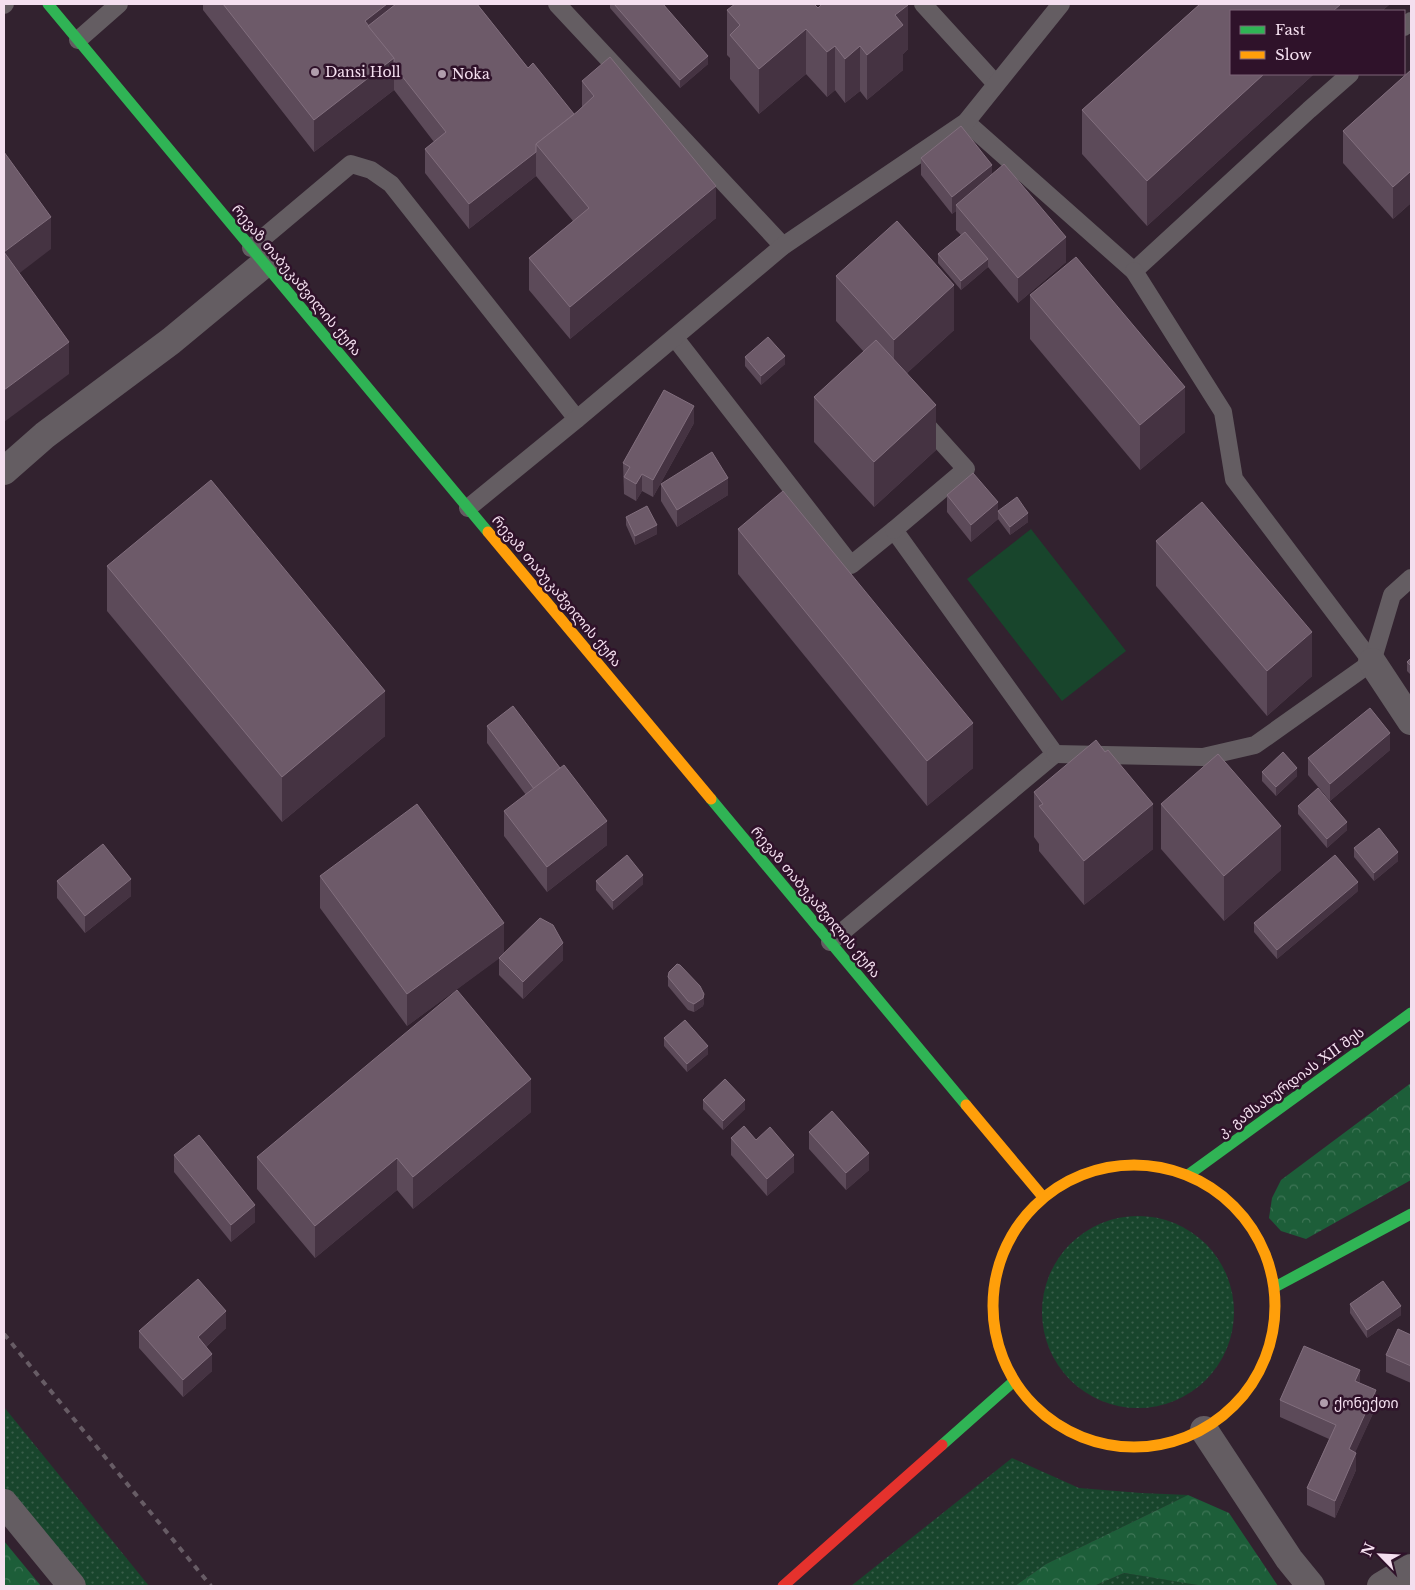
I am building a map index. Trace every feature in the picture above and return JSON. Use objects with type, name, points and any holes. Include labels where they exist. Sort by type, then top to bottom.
[{"type":"main road","name":"რევაზ თაბუკაშვილის ქუჩა","points":[[48,4],[1043,1197]]},
{"type":"main road","name":"კ. გამსახურდიას XII შეს","points":[[1188,1175],[1411,1013]]},
{"type":"main road","points":[[1150,1165],[1188,1175],[1230,1201],[1260,1240],[1275,1287],[1274,1330],[1261,1370],[1237,1404],[1204,1430],[1163,1446],[1120,1448],[1078,1438],[1042,1415],[1014,1382],[997,1345],[992,1306],[998,1266],[1014,1230],[1043,1197],[1074,1178],[1111,1166],[1150,1165]]},
{"type":"main road","points":[[1275,1287],[1411,1214]]},
{"type":"main road","points":[[783,1586],[1014,1382]]},
{"type":"street","points":[[4,471],[45,434],[171,341],[258,256]]},
{"type":"street","points":[[1372,662],[1411,721]]},
{"type":"street","points":[[1204,1430],[1289,1558],[1311,1586]]},
{"type":"street","points":[[4,1503],[72,1586]]},
{"type":"street","points":[[1381,1586],[1411,1568]]},
{"type":"lane","points":[[78,40],[119,4]]},
{"type":"lane","points":[[557,4],[783,246]]},
{"type":"lane","points":[[923,4],[996,84]]},
{"type":"lane","points":[[468,508],[783,246],[966,122],[1061,4]]},
{"type":"lane","points":[[1134,271],[1349,75]]},
{"type":"lane","points":[[966,122],[1134,271],[1223,412],[1234,479],[1372,662]]},
{"type":"lane","points":[[258,256],[351,164],[372,170],[391,184],[577,419]]},
{"type":"lane","points":[[674,338],[852,565],[966,469],[911,407]]},
{"type":"lane","points":[[894,530],[1054,754]]},
{"type":"lane","points":[[830,942],[1054,754],[1203,757],[1255,745],[1372,662],[1392,595],[1411,578]]},
{"type":"green space","points":[[1031,529],[1126,651],[1062,701],[967,579]]},
{"type":"green space","points":[[1411,1083],[1411,1180],[1306,1239],[1281,1231],[1269,1218],[1272,1198],[1281,1180]]},
{"type":"green space","points":[[1129,1216],[1147,1216],[1175,1223],[1191,1232],[1206,1244],[1218,1259],[1227,1275],[1234,1303],[1234,1321],[1227,1349],[1218,1365],[1206,1380],[1191,1392],[1175,1401],[1147,1408],[1129,1408],[1110,1404],[1093,1397],[1077,1386],[1064,1373],[1053,1357],[1046,1340],[1042,1321],[1042,1303],[1046,1284],[1053,1267],[1064,1251],[1077,1238],[1093,1227],[1110,1220]]},
{"type":"green space","points":[[4,1407],[149,1586],[72,1586],[4,1503]]},
{"type":"green space","points":[[1012,1458],[1079,1488],[1188,1495],[1046,1564],[1015,1586],[851,1586]]},
{"type":"green space","points":[[1188,1495],[1229,1513],[1278,1586],[1204,1586],[1124,1573],[1094,1586],[1015,1586],[1046,1564]]},
{"type":"green space","points":[[4,1541],[41,1586],[4,1586]]},
{"type":"green space","points":[[1124,1573],[1195,1584],[1204,1586],[1094,1586]]},
{"type":"building","name":"Dansi Holl","points":[[223,4],[387,4],[365,21],[394,58],[314,120]]},
{"type":"building","points":[[396,4],[477,4],[528,68],[533,63],[574,114],[536,144],[536,152],[469,204],[425,149],[446,132],[394,66],[394,58],[368,26]]},
{"type":"building","points":[[614,4],[663,4],[708,56],[680,80]]},
{"type":"building","points":[[735,4],[814,4],[818,8],[822,4],[908,5],[895,15],[903,25],[867,55],[860,46],[845,59],[835,46],[827,52],[806,29],[759,69],[730,35],[740,25],[727,10]]},
{"type":"building","points":[[1200,4],[1341,4],[1334,10],[1230,10],[1230,75],[1263,75],[1147,181],[1082,110]]},
{"type":"building","points":[[610,57],[716,186],[570,307],[529,258],[589,208],[536,144],[594,96],[582,81]]},
{"type":"building","points":[[1411,70],[1411,171],[1393,187],[1343,131]]},
{"type":"building","points":[[961,126],[992,165],[952,197],[921,158]]},
{"type":"building","points":[[4,152],[51,217],[4,252]]},
{"type":"building","points":[[1004,164],[1066,237],[1018,278],[956,205]]},
{"type":"building","points":[[897,221],[954,285],[894,340],[836,276]]},
{"type":"building","points":[[965,232],[988,259],[961,281],[938,254]]},
{"type":"building","points":[[4,252],[69,342],[4,390]]},
{"type":"building","points":[[1076,257],[1185,387],[1140,425],[1030,295]]},
{"type":"building","points":[[768,337],[785,356],[761,376],[745,357]]},
{"type":"building","points":[[876,340],[936,405],[874,462],[814,397]]},
{"type":"building","points":[[664,390],[694,406],[653,480],[642,474],[636,484],[624,477],[630,467],[623,463]]},
{"type":"building","points":[[712,452],[728,478],[677,510],[661,484]]},
{"type":"building","points":[[973,473],[998,502],[971,525],[947,495]]},
{"type":"building","points":[[211,480],[385,691],[282,777],[107,566]]},
{"type":"building","points":[[783,491],[973,723],[927,761],[738,529]]},
{"type":"building","points":[[1017,497],[1028,513],[1010,527],[998,511]]},
{"type":"building","points":[[1202,502],[1312,632],[1267,671],[1156,541]]},
{"type":"building","points":[[647,506],[657,525],[635,536],[626,517]]},
{"type":"building","points":[[1411,658],[1411,666],[1407,662]]},
{"type":"building","points":[[513,706],[560,768],[534,789],[487,726]]},
{"type":"building","points":[[1370,708],[1390,733],[1330,784],[1308,758]]},
{"type":"building","points":[[1096,740],[1105,752],[1108,750],[1153,804],[1084,861],[1039,806],[1043,804],[1034,792]]},
{"type":"building","points":[[1283,752],[1297,768],[1276,787],[1262,772]]},
{"type":"building","points":[[1218,754],[1281,826],[1224,876],[1161,804]]},
{"type":"building","points":[[564,765],[607,821],[547,867],[504,811]]},
{"type":"building","points":[[1318,788],[1347,822],[1327,839],[1298,806]]},
{"type":"building","points":[[417,804],[504,923],[407,994],[320,876]]},
{"type":"building","points":[[1379,828],[1398,852],[1374,873],[1354,848]]},
{"type":"building","points":[[103,844],[131,879],[85,916],[57,881]]},
{"type":"building","points":[[627,855],[643,875],[613,901],[596,881]]},
{"type":"building","points":[[1335,855],[1358,882],[1277,950],[1254,923]]},
{"type":"building","points":[[540,918],[553,925],[563,943],[523,982],[499,958]]},
{"type":"building","points":[[677,964],[700,986],[704,994],[703,998],[694,1004],[688,1001],[668,977],[669,972]]},
{"type":"building","points":[[457,990],[531,1079],[413,1177],[397,1158],[315,1226],[257,1157]]},
{"type":"building","points":[[685,1020],[708,1046],[687,1064],[664,1038]]},
{"type":"building","points":[[725,1079],[745,1100],[723,1121],[703,1100]]},
{"type":"building","points":[[832,1111],[869,1153],[846,1173],[809,1132]]},
{"type":"building","points":[[744,1126],[756,1140],[770,1127],[794,1155],[767,1179],[731,1138]]},
{"type":"building","points":[[199,1135],[255,1205],[231,1225],[174,1155]]},
{"type":"building","points":[[198,1279],[226,1311],[198,1337],[212,1354],[183,1380],[139,1331]]},
{"type":"building","points":[[1383,1281],[1401,1306],[1367,1330],[1350,1304]]},
{"type":"building","points":[[1398,1329],[1411,1335],[1411,1366],[1386,1355]]},
{"type":"building","points":[[1304,1346],[1360,1370],[1355,1381],[1376,1390],[1349,1449],[1356,1453],[1335,1501],[1307,1488],[1336,1425],[1280,1400]]},
{"type":"railway","points":[[4,1334],[211,1586]]},
{"type":"traffic: fast","points":[[48,4],[488,532]]},
{"type":"traffic: fast","points":[[711,799],[966,1105]]},
{"type":"traffic: fast","points":[[1188,1175],[1411,1013]]},
{"type":"traffic: fast","points":[[1275,1287],[1411,1214]]},
{"type":"traffic: fast","points":[[942,1445],[1013,1382]]},
{"type":"traffic: slow","points":[[488,532],[711,799]]},
{"type":"traffic: slow","points":[[966,1105],[1043,1197]]},
{"type":"traffic: slow","points":[[1148,1165],[1162,1167],[1201,1181],[1234,1206],[1259,1239],[1265,1252],[1273,1278],[1275,1306],[1273,1334],[1265,1360],[1259,1373],[1234,1406],[1201,1431],[1188,1437],[1162,1445],[1120,1447],[1106,1445],[1067,1431],[1044,1415],[1025,1396],[1009,1373],[995,1334],[993,1292],[995,1278],[1009,1239],[1025,1216],[1044,1197],[1067,1181],[1106,1167],[1148,1165]]},
{"type":"traffic: jam","points":[[783,1586],[942,1445]]},
{"type":"place","name":"Dansi Holl","points":[[315,72]]},
{"type":"place","name":"Noka","points":[[442,74]]},
{"type":"place","name":"ქონექთი","points":[[1324,1403]]}]
